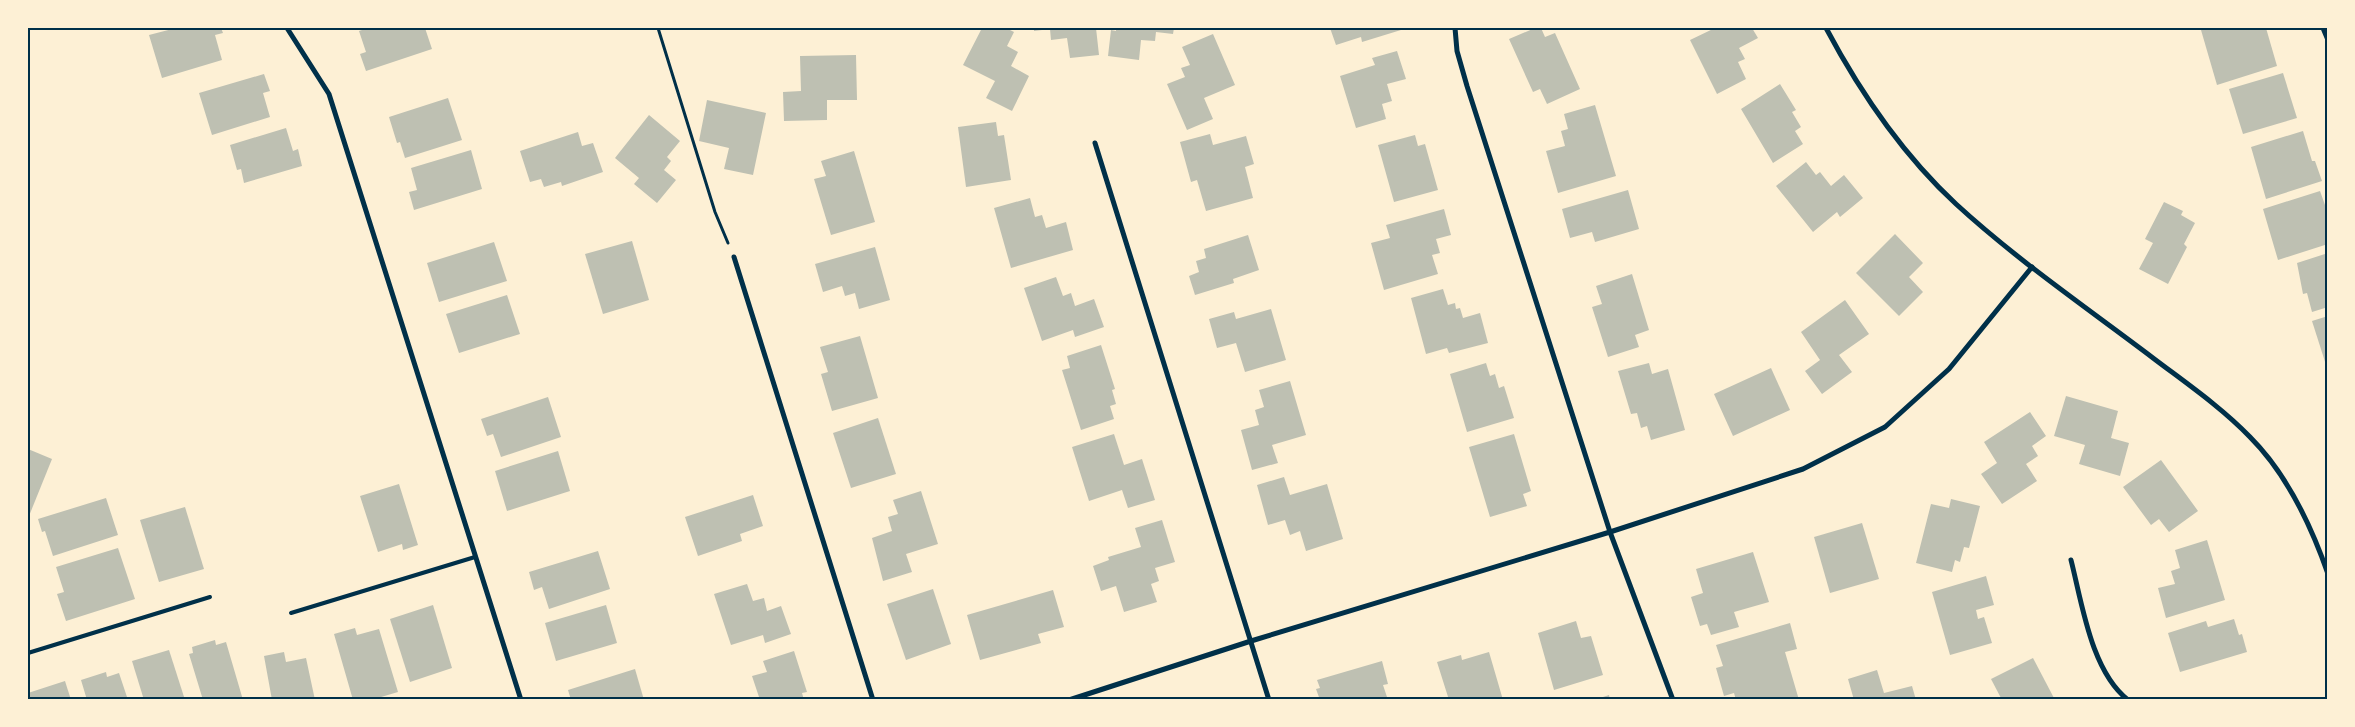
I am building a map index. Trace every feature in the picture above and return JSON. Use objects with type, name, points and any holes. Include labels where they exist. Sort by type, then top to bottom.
[{"type":"street","points":[[287,28],[329,94],[520,700]]},
{"type":"street","points":[[1455,28],[1457,51],[1467,86],[1610,532],[1673,700]]},
{"type":"street","points":[[1826,28],[1874,109],[1906,150],[1955,203],[2032,267],[2204,396],[2251,437],[2290,488],[2319,549],[2328,574]]},
{"type":"street","points":[[2323,28],[2328,40]]},
{"type":"street","points":[[1095,143],[1269,700]]},
{"type":"street","points":[[734,257],[872,700]]},
{"type":"street","points":[[1069,700],[1251,641],[1610,532],[1803,469],[1884,427],[1949,369],[2032,267]]},
{"type":"street","points":[[2070,560],[2087,623],[2101,665],[2120,693],[2128,700]]},
{"type":"lane","points":[[290,613],[475,557]]},
{"type":"lane","points":[[28,653],[210,597]]},
{"type":"path","points":[[658,28],[715,212],[734,257]]},
{"type":"building","points":[[176,28],[221,28],[223,33],[215,35],[222,60],[162,78],[149,35]]},
{"type":"building","points":[[368,28],[425,28],[432,49],[366,71],[360,54],[366,52],[359,31]]},
{"type":"building","points":[[982,28],[1006,28],[1014,32],[1007,46],[1018,52],[1011,66],[1029,76],[1012,111],[986,98],[995,81],[963,65]]},
{"type":"building","points":[[1034,28],[1096,28],[1099,55],[1070,58],[1067,38],[1051,40],[1050,29],[1034,31]]},
{"type":"building","points":[[1116,28],[1174,28],[1173,34],[1156,32],[1155,41],[1141,40],[1139,60],[1108,56],[1111,30],[1116,31]]},
{"type":"building","points":[[1330,28],[1400,28],[1401,30],[1362,42],[1361,37],[1336,45]]},
{"type":"building","points":[[1535,28],[1541,28],[1545,37],[1555,33],[1580,89],[1547,104],[1540,89],[1533,92],[1509,39]]},
{"type":"building","points":[[1715,28],[1752,28],[1758,38],[1739,48],[1745,59],[1738,62],[1746,79],[1717,94],[1690,40]]},
{"type":"building","points":[[2209,28],[2266,28],[2277,66],[2217,85],[2201,30]]},
{"type":"building","points":[[1213,34],[1235,85],[1204,98],[1213,119],[1187,130],[1167,84],[1185,77],[1181,68],[1190,65],[1182,47]]},
{"type":"building","points":[[1397,51],[1406,79],[1387,84],[1392,101],[1382,104],[1386,119],[1356,128],[1340,76],[1375,65],[1372,58]]},
{"type":"building","points":[[856,55],[857,100],[827,100],[827,120],[784,121],[783,92],[801,91],[800,56]]},
{"type":"building","points":[[2283,73],[2297,118],[2243,134],[2229,89]]},
{"type":"building","points":[[264,74],[270,91],[263,93],[270,117],[212,135],[199,93]]},
{"type":"building","points":[[1780,84],[1796,110],[1792,112],[1801,127],[1795,131],[1803,144],[1773,163],[1741,109]]},
{"type":"building","points":[[448,98],[462,140],[405,158],[400,142],[397,143],[389,117]]},
{"type":"building","points":[[707,100],[766,113],[753,175],[724,169],[729,148],[699,141]]},
{"type":"building","points":[[1595,105],[1616,176],[1558,193],[1546,151],[1565,146],[1561,131],[1568,129],[1564,114]]},
{"type":"building","points":[[649,115],[680,141],[667,157],[671,161],[664,170],[676,180],[657,203],[634,184],[639,178],[615,158]]},
{"type":"building","points":[[996,122],[998,136],[1004,135],[1011,180],[966,187],[958,127]]},
{"type":"building","points":[[286,128],[293,151],[298,149],[302,166],[244,183],[241,169],[237,170],[230,145]]},
{"type":"building","points":[[2303,131],[2312,161],[2315,161],[2322,181],[2266,199],[2251,147]]},
{"type":"building","points":[[578,132],[582,146],[593,143],[603,172],[562,186],[561,182],[544,187],[541,179],[530,182],[520,151]]},
{"type":"building","points":[[1210,134],[1213,145],[1246,136],[1254,164],[1245,167],[1253,198],[1206,211],[1197,180],[1191,182],[1180,142]]},
{"type":"building","points":[[1415,135],[1418,146],[1425,144],[1438,190],[1394,202],[1378,145]]},
{"type":"building","points":[[471,150],[482,189],[414,210],[409,192],[417,190],[411,168]]},
{"type":"building","points":[[854,151],[875,222],[831,235],[814,179],[826,176],[821,161]]},
{"type":"building","points":[[1806,162],[1816,175],[1820,172],[1831,186],[1844,175],[1863,198],[1840,217],[1837,212],[1813,232],[1776,186]]},
{"type":"building","points":[[1628,190],[1639,229],[1595,242],[1592,232],[1570,238],[1562,209]]},
{"type":"building","points":[[2320,191],[2325,205],[2328,205],[2328,244],[2278,260],[2263,209]]},
{"type":"building","points":[[1030,198],[1035,217],[1042,215],[1046,228],[1066,222],[1073,250],[1011,268],[994,208]]},
{"type":"building","points":[[2164,202],[2183,211],[2181,215],[2195,223],[2184,244],[2187,247],[2168,284],[2139,269],[2153,243],[2145,239]]},
{"type":"building","points":[[1444,209],[1451,235],[1436,239],[1440,253],[1432,255],[1438,274],[1384,290],[1371,243],[1390,238],[1386,225]]},
{"type":"building","points":[[1895,234],[1923,263],[1909,277],[1923,292],[1899,316],[1856,273]]},
{"type":"building","points":[[1248,235],[1259,270],[1233,279],[1234,283],[1195,295],[1189,276],[1199,272],[1196,261],[1206,258],[1204,249]]},
{"type":"building","points":[[632,241],[649,300],[603,314],[585,254]]},
{"type":"building","points":[[494,242],[507,281],[439,302],[427,263]]},
{"type":"building","points":[[875,247],[890,300],[859,309],[855,293],[845,296],[842,286],[823,292],[815,264]]},
{"type":"building","points":[[2328,253],[2328,307],[2312,312],[2307,293],[2303,294],[2297,263]]},
{"type":"building","points":[[1632,274],[1649,330],[1635,335],[1639,347],[1608,357],[1592,307],[1602,304],[1596,286]]},
{"type":"building","points":[[1056,277],[1063,296],[1071,293],[1075,306],[1094,299],[1104,327],[1075,337],[1073,330],[1042,341],[1024,288]]},
{"type":"building","points":[[1443,289],[1448,305],[1455,303],[1456,309],[1460,308],[1463,318],[1480,313],[1488,343],[1449,353],[1447,348],[1426,354],[1411,298]]},
{"type":"building","points":[[507,295],[520,334],[459,353],[446,314]]},
{"type":"building","points":[[1845,300],[1869,334],[1839,355],[1852,372],[1822,394],[1805,371],[1820,360],[1801,332]]},
{"type":"building","points":[[1271,309],[1286,360],[1245,372],[1236,343],[1217,348],[1209,319],[1234,312],[1236,319]]},
{"type":"building","points":[[2328,316],[2328,368],[2327,368],[2312,321]]},
{"type":"building","points":[[860,336],[878,398],[832,411],[821,374],[828,372],[820,347]]},
{"type":"building","points":[[1101,345],[1115,389],[1112,390],[1116,404],[1110,406],[1114,419],[1081,430],[1062,370],[1070,368],[1067,356]]},
{"type":"building","points":[[1486,363],[1490,376],[1495,374],[1499,388],[1504,386],[1514,418],[1467,432],[1450,374]]},
{"type":"building","points":[[1649,363],[1652,374],[1668,369],[1685,430],[1651,440],[1647,426],[1641,428],[1637,413],[1631,414],[1618,371]]},
{"type":"building","points":[[1771,368],[1790,410],[1733,436],[1714,394]]},
{"type":"building","points":[[1290,381],[1306,435],[1272,445],[1278,463],[1252,470],[1241,430],[1259,425],[1255,410],[1264,407],[1259,390]]},
{"type":"building","points":[[2066,396],[2118,411],[2111,438],[2129,443],[2120,476],[2079,464],[2085,445],[2054,436]]},
{"type":"building","points":[[548,397],[561,437],[501,457],[493,434],[487,436],[481,419]]},
{"type":"building","points":[[2030,412],[2046,436],[2032,446],[2038,456],[2026,464],[2037,481],[2002,504],[1981,474],[1997,463],[1984,442]]},
{"type":"building","points":[[878,418],[896,474],[851,488],[833,433]]},
{"type":"building","points":[[1114,434],[1124,465],[1142,459],[1155,500],[1128,508],[1122,490],[1089,501],[1072,447]]},
{"type":"building","points":[[1514,434],[1531,491],[1523,494],[1527,506],[1490,517],[1469,447]]},
{"type":"building","points":[[28,449],[52,459],[29,516],[28,515]]},
{"type":"building","points":[[558,451],[570,491],[507,511],[495,471]]},
{"type":"building","points":[[2161,460],[2198,511],[2169,532],[2159,519],[2151,525],[2123,487]]},
{"type":"building","points":[[1284,477],[1290,495],[1327,484],[1343,539],[1306,551],[1300,531],[1290,535],[1285,520],[1268,525],[1257,485]]},
{"type":"building","points":[[399,484],[418,545],[403,550],[402,544],[378,552],[360,496]]},
{"type":"building","points":[[921,491],[938,544],[906,554],[912,572],[883,581],[872,538],[892,531],[888,517],[898,514],[893,500]]},
{"type":"building","points":[[753,495],[763,526],[740,534],[742,541],[698,556],[685,517]]},
{"type":"building","points":[[106,498],[118,535],[53,556],[45,531],[42,532],[38,519]]},
{"type":"building","points":[[1951,499],[1980,506],[1969,548],[1964,547],[1960,562],[1955,560],[1952,572],[1916,563],[1931,504],[1949,508]]},
{"type":"building","points":[[185,507],[204,569],[159,582],[140,520]]},
{"type":"building","points":[[1162,520],[1175,562],[1155,568],[1159,581],[1151,584],[1157,602],[1124,612],[1116,586],[1101,591],[1093,566],[1109,560],[1108,557],[1141,547],[1135,528]]},
{"type":"building","points":[[1862,523],[1879,579],[1830,593],[1814,537]]},
{"type":"building","points":[[2207,540],[2225,600],[2166,618],[2158,588],[2175,584],[2171,571],[2180,568],[2175,550]]},
{"type":"building","points":[[118,548],[135,599],[66,621],[57,594],[64,592],[56,567]]},
{"type":"building","points":[[598,551],[610,589],[549,609],[542,587],[534,590],[529,572]]},
{"type":"building","points":[[1753,552],[1769,602],[1734,612],[1739,627],[1711,635],[1707,624],[1700,626],[1691,597],[1703,593],[1696,569]]},
{"type":"building","points":[[1986,576],[1994,605],[1976,610],[1978,619],[1984,617],[1992,643],[1950,655],[1932,592]]},
{"type":"building","points":[[747,584],[753,601],[764,598],[767,611],[781,606],[791,634],[765,643],[763,635],[731,645],[714,594]]},
{"type":"building","points":[[933,589],[951,644],[906,660],[887,604]]},
{"type":"building","points":[[1053,590],[1064,627],[1038,634],[1041,643],[980,660],[967,615]]},
{"type":"building","points":[[433,605],[452,668],[410,682],[390,619]]},
{"type":"building","points":[[606,605],[617,643],[556,661],[545,623]]},
{"type":"building","points":[[2234,619],[2239,635],[2242,634],[2247,652],[2180,672],[2168,633],[2206,621],[2208,627]]},
{"type":"building","points":[[1576,621],[1581,638],[1591,636],[1603,675],[1554,690],[1538,633]]},
{"type":"building","points":[[1790,623],[1797,649],[1785,652],[1799,700],[1736,700],[1734,693],[1724,696],[1716,668],[1723,666],[1716,645]]},
{"type":"building","points":[[355,628],[357,635],[379,629],[398,692],[371,700],[353,700],[334,634]]},
{"type":"building","points":[[215,640],[216,645],[226,642],[243,700],[203,700],[189,654],[193,653],[192,647]]},
{"type":"building","points":[[169,650],[185,700],[144,700],[132,661]]},
{"type":"building","points":[[794,651],[807,692],[802,693],[804,700],[760,700],[752,676],[767,672],[763,661]]},
{"type":"building","points":[[284,652],[286,662],[306,658],[315,700],[272,700],[264,656]]},
{"type":"building","points":[[1489,652],[1503,700],[1449,700],[1437,662],[1461,655],[1462,660]]},
{"type":"building","points":[[2033,658],[2055,700],[2002,700],[1991,679]]},
{"type":"building","points":[[1382,661],[1388,684],[1383,685],[1388,700],[1320,700],[1316,689],[1320,688],[1317,680]]},
{"type":"building","points":[[635,669],[644,700],[571,700],[568,690]]},
{"type":"building","points":[[1877,670],[1884,693],[1912,686],[1916,700],[1854,700],[1848,679]]},
{"type":"building","points":[[106,672],[107,677],[119,673],[128,700],[87,700],[81,680]]},
{"type":"building","points":[[65,681],[71,700],[28,700],[28,693]]},
{"type":"building","points":[[1609,695],[1610,700],[1597,700],[1597,699]]}]
